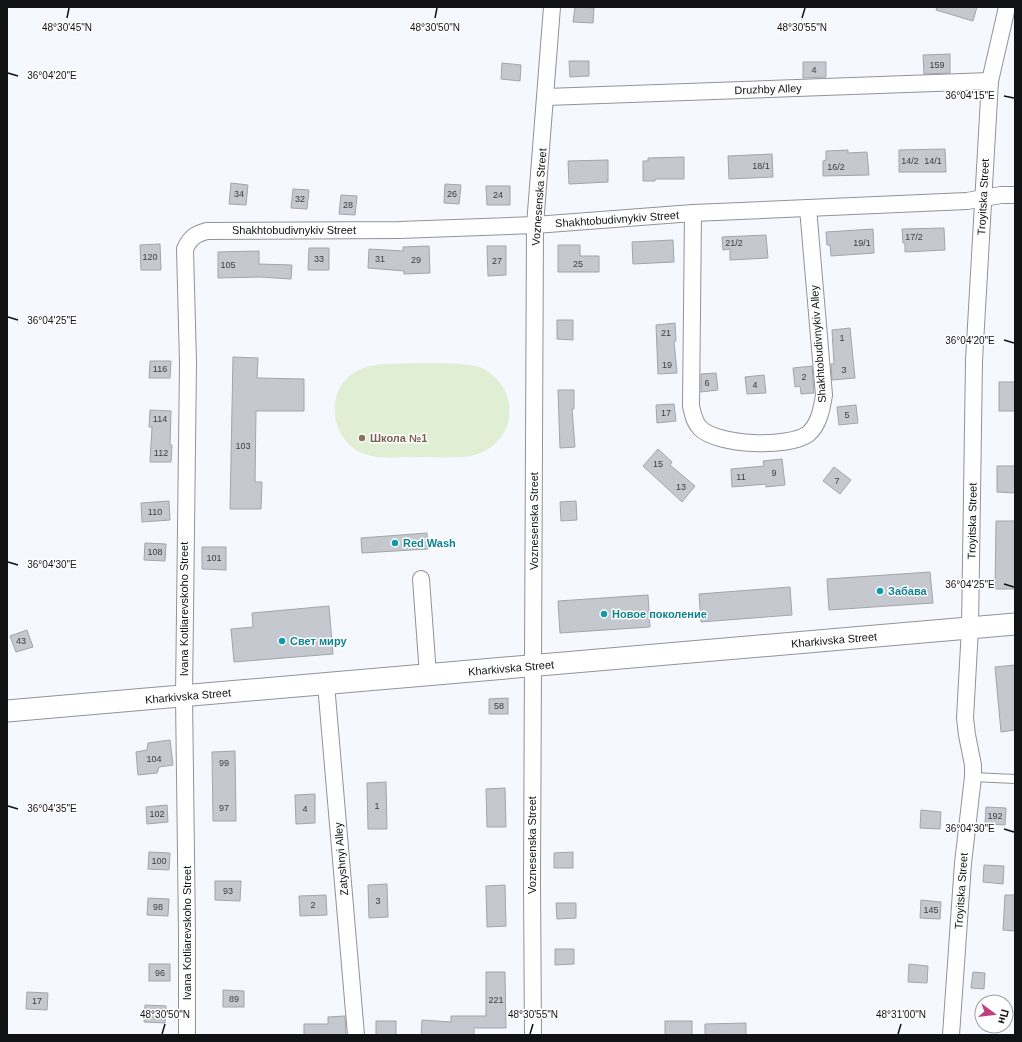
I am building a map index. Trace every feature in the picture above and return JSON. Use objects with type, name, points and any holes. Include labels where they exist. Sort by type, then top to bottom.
[{"type":"street","name":"Voznesenska Street","points":[[533,1035],[535,225],[552,7]]},
{"type":"street","name":"Troyitska Street","points":[[951,1035],[963,863],[973,778],[973,765],[965,718],[970,628],[974,361],[982,198],[990,81],[1006,7]]},
{"type":"street","name":"Druzhby Alley","points":[[546,97],[990,81]]},
{"type":"street","name":"Shakhtobudivnykiv Street","points":[[195,234],[207,231],[399,230],[535,225],[693,213],[967,201],[1001,195],[1015,195]]},
{"type":"street","name":"Shakhtobudivnykiv Alley","points":[[693,213],[691,406],[694,419],[701,428],[712,436],[725,440],[746,443],[783,442],[800,439],[810,433],[816,425],[824,395],[808,208]]},
{"type":"street","name":"Ivana Kotliarevskoho Street","points":[[187,1035],[184,696],[188,363],[185,249],[188,241],[195,234]]},
{"type":"street","points":[[421,579],[428,675]]},
{"type":"street","name":"Kharkivska Street","points":[[7,711],[1015,624]]},
{"type":"street","name":"Zatyshnyi Alley","points":[[326,684],[356,1035]]},
{"type":"lane","points":[[973,778],[1015,779]]},
{"type":"green space","points":[[450,363],[476,366],[484,369],[498,380],[506,393],[510,408],[508,422],[502,435],[492,446],[478,454],[461,457],[389,458],[375,457],[362,453],[352,447],[344,439],[339,429],[335,407],[336,396],[348,377],[356,371],[382,364]]},
{"type":"building","points":[[575,7],[594,8],[593,23],[573,22]]},
{"type":"building","points":[[937,7],[977,7],[973,21],[936,10]]},
{"type":"building","points":[[950,54],[950,73],[924,74],[923,55]]},
{"type":"building","points":[[569,61],[589,61],[589,76],[570,77]]},
{"type":"building","points":[[803,62],[826,62],[826,77],[803,78]]},
{"type":"building","points":[[502,63],[521,65],[520,81],[501,79]]},
{"type":"building","points":[[945,149],[946,172],[899,172],[899,150]]},
{"type":"building","points":[[848,150],[848,153],[867,152],[869,175],[823,176],[823,161],[826,160],[826,151]]},
{"type":"building","points":[[772,154],[773,177],[729,179],[728,156]]},
{"type":"building","points":[[684,157],[684,179],[655,179],[655,181],[643,181],[643,161],[648,161],[648,158]]},
{"type":"building","points":[[608,160],[608,182],[569,184],[568,161]]},
{"type":"building","points":[[231,183],[248,185],[246,205],[229,204]]},
{"type":"building","points":[[445,184],[461,185],[459,204],[444,203]]},
{"type":"building","points":[[486,186],[510,186],[510,205],[487,205]]},
{"type":"building","points":[[293,189],[309,190],[307,209],[291,208]]},
{"type":"building","points":[[341,195],[357,196],[355,215],[339,214]]},
{"type":"building","points":[[944,228],[945,250],[905,252],[902,229]]},
{"type":"building","points":[[873,229],[874,253],[831,256],[830,245],[827,245],[826,232]]},
{"type":"building","points":[[766,235],[768,258],[730,260],[730,249],[723,250],[722,237]]},
{"type":"building","points":[[673,240],[674,262],[633,264],[632,242]]},
{"type":"building","points":[[160,244],[161,270],[141,270],[140,245]]},
{"type":"building","points":[[558,245],[580,245],[580,256],[599,256],[599,272],[558,272]]},
{"type":"building","points":[[429,246],[430,273],[404,274],[404,271],[368,268],[369,249],[403,251],[403,247]]},
{"type":"building","points":[[487,246],[506,246],[506,275],[488,276]]},
{"type":"building","points":[[309,248],[329,248],[329,270],[308,270]]},
{"type":"building","points":[[259,251],[259,264],[292,265],[291,279],[260,277],[218,278],[218,252]]},
{"type":"building","points":[[557,320],[573,320],[573,340],[557,339]]},
{"type":"building","points":[[675,323],[676,341],[674,341],[677,373],[658,374],[656,325]]},
{"type":"building","points":[[850,328],[855,378],[832,380],[831,364],[834,364],[832,330]]},
{"type":"building","points":[[233,357],[258,358],[257,378],[304,379],[304,411],[256,411],[255,482],[262,482],[261,509],[230,509]]},
{"type":"building","points":[[150,361],[171,361],[170,378],[149,378]]},
{"type":"building","points":[[812,366],[814,393],[801,394],[800,386],[795,387],[793,368]]},
{"type":"building","points":[[716,373],[718,390],[701,392],[701,374]]},
{"type":"building","points":[[764,375],[766,393],[747,394],[745,377]]},
{"type":"building","points":[[999,382],[1015,382],[1015,411],[999,411]]},
{"type":"building","points":[[558,390],[574,390],[574,409],[572,409],[575,447],[560,448]]},
{"type":"building","points":[[674,404],[676,421],[657,423],[656,405]]},
{"type":"building","points":[[856,405],[858,423],[839,425],[837,407]]},
{"type":"building","points":[[150,410],[171,411],[171,462],[150,462],[152,427],[149,427]]},
{"type":"building","points":[[658,449],[672,462],[670,465],[695,486],[682,502],[643,466]]},
{"type":"building","points":[[782,459],[785,485],[766,487],[766,484],[732,487],[731,469],[764,466],[763,461]]},
{"type":"building","points":[[997,466],[1015,466],[1015,493],[997,492]]},
{"type":"building","points":[[834,467],[851,480],[840,494],[823,481]]},
{"type":"building","points":[[169,501],[170,520],[142,522],[141,503]]},
{"type":"building","points":[[576,501],[577,520],[561,521],[560,502]]},
{"type":"building","points":[[996,521],[1015,521],[1015,589],[995,589]]},
{"type":"building","name":"Red Wash","points":[[427,533],[428,549],[362,553],[361,538]]},
{"type":"building","points":[[145,543],[166,544],[165,561],[144,560]]},
{"type":"building","points":[[202,547],[226,547],[226,570],[202,569]]},
{"type":"building","name":"Забава","points":[[930,572],[933,603],[829,610],[827,579]]},
{"type":"building","points":[[790,587],[792,615],[701,622],[699,594]]},
{"type":"building","name":"Новое поколение","points":[[648,595],[650,627],[560,633],[558,601]]},
{"type":"building","name":"Свет миру","points":[[329,606],[333,654],[234,662],[231,629],[253,627],[252,613]]},
{"type":"building","points":[[27,630],[33,647],[16,652],[10,636]]},
{"type":"building","points":[[1015,665],[1015,730],[1001,732],[995,667]]},
{"type":"building","points":[[508,698],[508,714],[489,714],[489,699]]},
{"type":"building","points":[[170,740],[173,765],[159,767],[157,773],[138,775],[136,752],[147,750],[148,743]]},
{"type":"building","points":[[235,751],[236,821],[213,821],[212,752]]},
{"type":"building","points":[[386,782],[387,829],[368,829],[367,783]]},
{"type":"building","points":[[505,788],[506,827],[487,827],[486,789]]},
{"type":"building","points":[[315,794],[315,823],[296,824],[295,795]]},
{"type":"building","points":[[167,805],[168,822],[147,824],[146,807]]},
{"type":"building","points":[[986,807],[1006,808],[1005,825],[985,824]]},
{"type":"building","points":[[921,810],[941,812],[940,829],[920,828]]},
{"type":"building","points":[[149,852],[170,853],[169,870],[148,869]]},
{"type":"building","points":[[573,852],[573,868],[554,868],[554,853]]},
{"type":"building","points":[[984,865],[1004,866],[1003,884],[983,882]]},
{"type":"building","points":[[215,881],[241,881],[240,901],[215,900]]},
{"type":"building","points":[[387,884],[388,917],[369,918],[368,885]]},
{"type":"building","points":[[505,885],[506,926],[487,927],[486,886]]},
{"type":"building","points":[[326,895],[327,915],[300,916],[299,896]]},
{"type":"building","points":[[1005,895],[1015,895],[1015,931],[1003,930]]},
{"type":"building","points":[[148,898],[169,899],[168,916],[147,915]]},
{"type":"building","points":[[921,900],[941,902],[940,919],[920,918]]},
{"type":"building","points":[[556,903],[576,903],[576,918],[557,919]]},
{"type":"building","points":[[555,949],[574,949],[574,964],[555,965]]},
{"type":"building","points":[[149,964],[170,964],[170,981],[149,981]]},
{"type":"building","points":[[909,964],[928,966],[927,983],[908,982]]},
{"type":"building","points":[[486,972],[505,972],[506,1028],[474,1028],[474,1035],[421,1035],[422,1020],[451,1022],[451,1016],[486,1016]]},
{"type":"building","points":[[973,972],[985,973],[984,989],[971,988]]},
{"type":"building","points":[[223,990],[244,991],[244,1007],[223,1007]]},
{"type":"building","points":[[27,992],[48,993],[47,1010],[26,1009]]},
{"type":"building","points":[[145,1005],[166,1006],[165,1023],[144,1022]]},
{"type":"building","points":[[345,1016],[346,1035],[304,1035],[304,1024],[328,1024],[328,1017]]},
{"type":"building","points":[[376,1021],[396,1021],[396,1035],[376,1035]]},
{"type":"building","points":[[665,1021],[692,1021],[692,1035],[665,1035]]},
{"type":"building","points":[[746,1023],[746,1035],[705,1035],[705,1024]]},
{"type":"place","name":"Школа №1","points":[[362,438]]},
{"type":"place","name":"Red Wash","points":[[395,543]]},
{"type":"place","name":"Забава","points":[[880,591]]},
{"type":"place","name":"Новое поколение","points":[[604,614]]},
{"type":"place","name":"Свет миру","points":[[282,641]]}]
